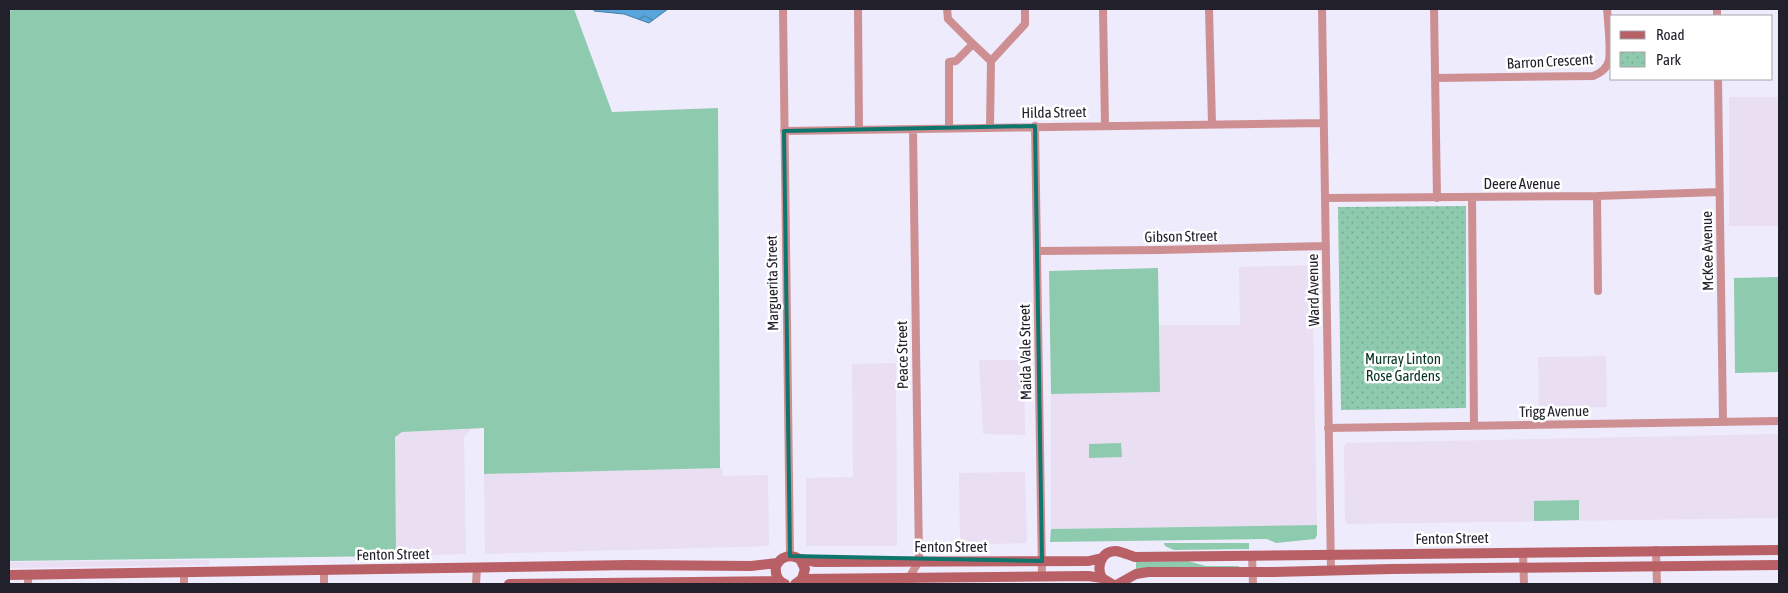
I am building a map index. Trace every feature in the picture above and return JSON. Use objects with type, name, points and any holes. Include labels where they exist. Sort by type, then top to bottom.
[{"type":"main road","name":"Fenton Street","points":[[795,558],[816,562],[1089,561],[1102,558],[1117,551],[1135,557],[1779,550]]},
{"type":"main road","points":[[1125,554],[1130,559],[1132,567],[1128,578]]},
{"type":"main road","points":[[782,582],[775,571],[777,563],[783,558],[795,558],[805,569],[799,582]]},
{"type":"main road","points":[[1102,558],[1099,567],[1102,578],[1112,584]]},
{"type":"main road","name":"Fenton Street","points":[[9,575],[28,580],[184,572],[751,566],[777,563]]},
{"type":"main road","name":"Fenton Street","points":[[1118,584],[1136,574],[1148,572],[1779,565]]},
{"type":"main road","points":[[630,566],[630,582]]},
{"type":"main road","name":"Fenton Street","points":[[799,582],[909,581],[1042,576],[1088,576],[1102,578]]},
{"type":"main road","points":[[509,584],[782,582]]},
{"type":"street","name":"Marguerita Street","points":[[783,9],[784,132],[795,558]]},
{"type":"street","points":[[858,9],[859,130]]},
{"type":"street","points":[[947,9],[948,20],[991,61]]},
{"type":"street","points":[[990,127],[991,61],[1025,24],[1025,9]]},
{"type":"street","points":[[1103,9],[1105,125]]},
{"type":"street","points":[[1209,9],[1212,124]]},
{"type":"street","name":"Ward Avenue","points":[[1322,9],[1331,571]]},
{"type":"street","points":[[1434,9],[1437,198]]},
{"type":"street","name":"Barron Crescent","points":[[1435,78],[1593,76],[1600,74],[1609,60],[1607,9]]},
{"type":"street","points":[[950,128],[949,62],[956,61],[973,44]]},
{"type":"street","name":"McKee Avenue","points":[[1718,80],[1723,422]]},
{"type":"street","name":"Hilda Street","points":[[784,132],[1324,122]]},
{"type":"street","name":"Maida Vale Street","points":[[1035,126],[1042,576]]},
{"type":"street","name":"Peace Street","points":[[913,130],[919,561]]},
{"type":"street","name":"Deere Avenue","points":[[1325,198],[1597,196],[1719,192]]},
{"type":"street","points":[[1597,196],[1598,291]]},
{"type":"street","points":[[1472,197],[1474,426]]},
{"type":"street","name":"Gibson Street","points":[[1037,251],[1187,250],[1326,246]]},
{"type":"street","name":"Trigg Avenue","points":[[1328,428],[1779,421]]},
{"type":"street","points":[[1656,550],[1657,584]]},
{"type":"street","points":[[1523,553],[1524,584]]},
{"type":"street","points":[[1252,556],[1252,584]]},
{"type":"street","points":[[909,581],[919,561]]},
{"type":"street","points":[[476,584],[477,568]]},
{"type":"street","points":[[324,570],[324,584]]},
{"type":"street","points":[[184,572],[184,584]]},
{"type":"highlighted area","points":[[1035,126],[1042,561],[790,556],[784,131]]},
{"type":"shaded area","points":[[1729,97],[1779,97],[1779,226],[1729,226]]},
{"type":"shaded area","points":[[1312,265],[1317,525],[1051,529],[1051,394],[1160,392],[1159,325],[1240,325],[1239,267]]},
{"type":"shaded area","points":[[1606,356],[1607,407],[1539,408],[1538,357]]},
{"type":"shaded area","points":[[979,360],[1024,360],[1025,435],[983,434]]},
{"type":"shaded area","points":[[896,363],[897,546],[806,546],[806,478],[853,477],[852,364]]},
{"type":"shaded area","points":[[471,429],[464,437],[466,554],[396,556],[395,437],[401,432]]},
{"type":"shaded area","points":[[1779,434],[1779,518],[1348,524],[1345,521],[1344,447],[1347,443]]},
{"type":"shaded area","points":[[722,468],[723,476],[768,475],[769,546],[485,554],[484,474]]},
{"type":"shaded area","points":[[1025,472],[1027,543],[960,545],[959,473]]},
{"type":"shaded area","points":[[209,560],[209,565],[9,568],[9,562]]},
{"type":"green space","points":[[11,9],[574,9],[612,112],[718,108],[720,468],[484,474],[484,428],[402,432],[395,437],[396,556],[9,561],[9,16]]},
{"type":"green space","name":"Murray Linton Rose Gardens","points":[[1466,206],[1466,408],[1341,410],[1338,207]]},
{"type":"green space","points":[[1158,268],[1160,392],[1051,394],[1049,271]]},
{"type":"green space","points":[[1779,277],[1779,372],[1735,373],[1734,278]]},
{"type":"green space","points":[[1121,443],[1122,457],[1089,458],[1089,444]]},
{"type":"green space","points":[[1579,500],[1579,520],[1534,521],[1534,501]]},
{"type":"green space","points":[[1317,525],[1315,539],[1276,543],[1267,539],[1050,542],[1051,529]]},
{"type":"green space","points":[[1164,543],[1249,543],[1249,549],[1174,550],[1165,546]]},
{"type":"green space","points":[[1188,561],[1206,566],[1239,566],[1239,568],[1136,569],[1136,562]]},
{"type":"water","points":[[594,9],[668,9],[649,23],[624,14],[594,11]]}]
